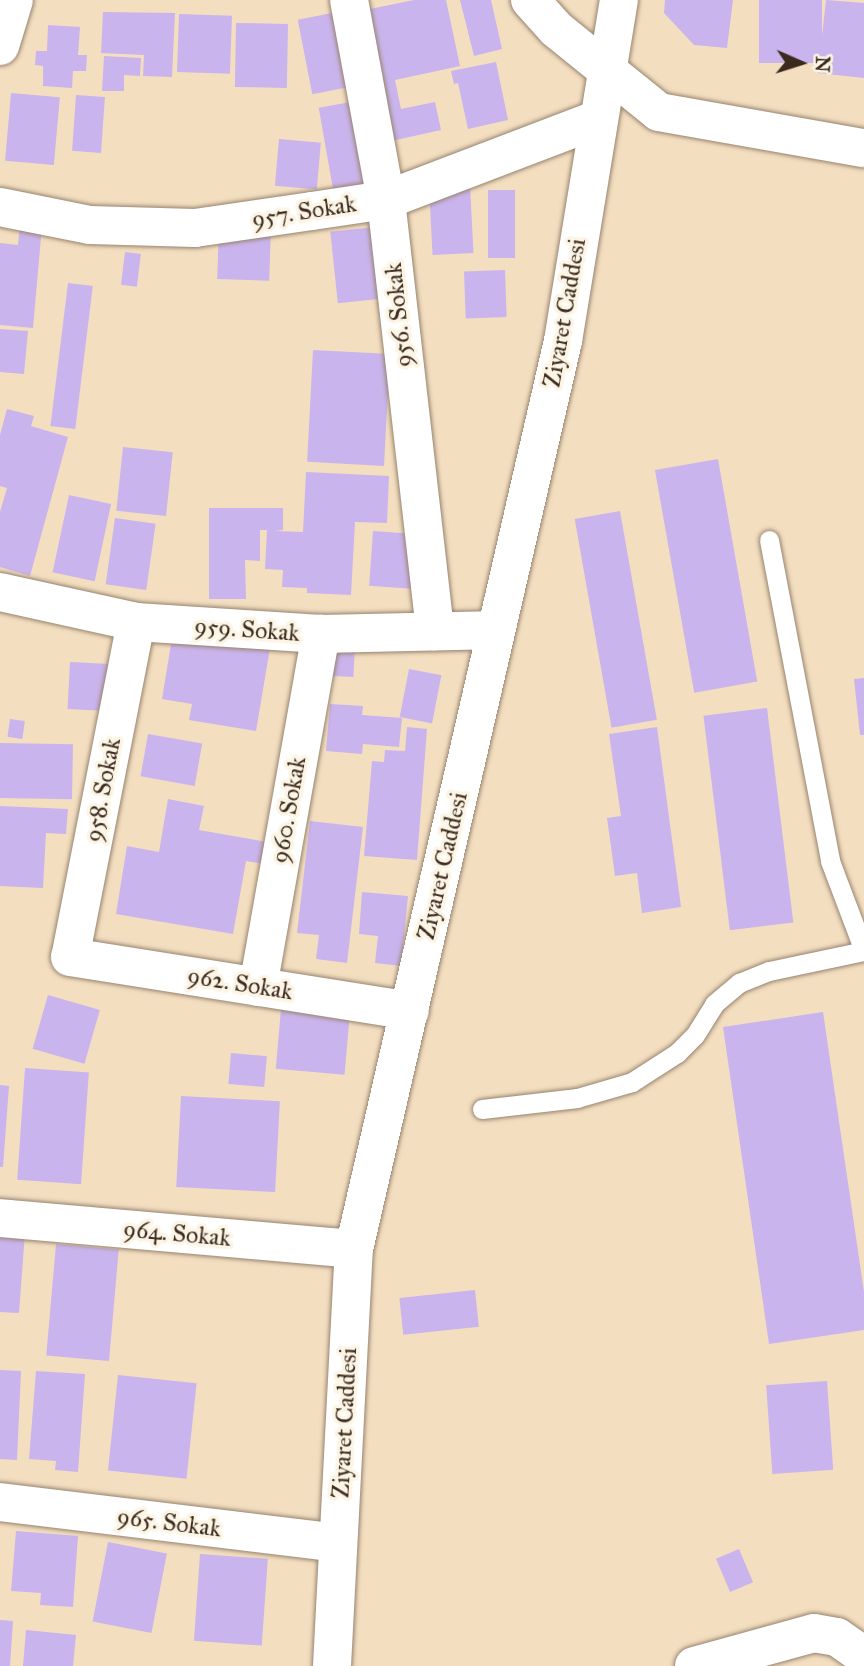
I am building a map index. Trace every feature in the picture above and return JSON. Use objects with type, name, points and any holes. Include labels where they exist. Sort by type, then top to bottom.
[{"type":"street","points":[[0,46],[14,0]]},
{"type":"street","name":"956. Sokak","points":[[349,0],[386,200],[435,631]]},
{"type":"street","points":[[530,0],[607,73],[659,112],[864,148]]},
{"type":"street","name":"Ziyaret Caddesi","points":[[332,1666],[354,1250],[563,341],[596,120],[619,0]]},
{"type":"street","name":"957. Sokak","points":[[0,207],[90,225],[195,228],[386,200],[596,120]]},
{"type":"street","name":"959. Sokak","points":[[0,592],[136,622],[321,634],[496,630]]},
{"type":"street","name":"958. Sokak","points":[[70,957],[136,622]]},
{"type":"street","name":"960. Sokak","points":[[258,987],[321,634]]},
{"type":"street","name":"962. Sokak","points":[[70,957],[410,1011]]},
{"type":"street","name":"964. Sokak","points":[[0,1218],[354,1250]]},
{"type":"street","name":"965. Sokak","points":[[0,1502],[338,1544]]},
{"type":"street","points":[[694,1666],[803,1634],[826,1634],[859,1643]]},
{"type":"lane","points":[[482,1109],[577,1098],[632,1082],[677,1053],[714,1004],[739,983],[769,971],[864,951],[830,862],[769,540]]},
{"type":"building","points":[[414,0],[446,0],[460,66],[395,80],[401,109],[435,102],[441,130],[387,142],[360,11]]},
{"type":"building","points":[[460,0],[491,0],[502,49],[474,56]]},
{"type":"building","points":[[665,0],[733,0],[727,48],[694,45],[664,13]]},
{"type":"building","points":[[759,0],[822,0],[822,63],[759,63]]},
{"type":"building","points":[[826,0],[864,3],[864,78],[818,73]]},
{"type":"building","points":[[103,12],[175,13],[172,77],[143,76],[144,55],[101,53]]},
{"type":"building","points":[[337,12],[352,87],[312,94],[298,20]]},
{"type":"building","points":[[179,14],[232,16],[230,74],[177,72]]},
{"type":"building","points":[[236,23],[288,24],[287,88],[235,87]]},
{"type":"building","points":[[48,25],[80,27],[78,55],[87,55],[86,71],[73,71],[72,88],[43,86],[43,66],[35,65],[36,51],[47,51]]},
{"type":"building","points":[[104,56],[141,58],[140,76],[124,75],[124,91],[102,91]]},
{"type":"building","points":[[496,62],[508,120],[468,129],[458,83],[454,84],[451,71]]},
{"type":"building","points":[[11,93],[60,97],[54,165],[5,161]]},
{"type":"building","points":[[76,95],[105,97],[101,153],[72,151]]},
{"type":"building","points":[[362,100],[377,185],[334,192],[319,108]]},
{"type":"building","points":[[279,139],[321,143],[317,189],[275,186]]},
{"type":"building","points":[[470,186],[474,253],[433,255],[429,188]]},
{"type":"building","points":[[488,190],[515,190],[515,258],[488,258]]},
{"type":"building","points":[[20,224],[42,226],[33,328],[0,325],[0,243],[18,245]]},
{"type":"building","points":[[385,226],[393,298],[338,303],[330,232]]},
{"type":"building","points":[[219,227],[271,229],[269,281],[217,279]]},
{"type":"building","points":[[125,252],[141,254],[137,287],[121,285]]},
{"type":"building","points":[[505,270],[507,317],[466,318],[464,271]]},
{"type":"building","points":[[68,283],[93,286],[75,429],[50,426]]},
{"type":"building","points":[[0,329],[28,331],[24,374],[0,372]]},
{"type":"building","points":[[313,350],[390,354],[384,466],[307,462]]},
{"type":"building","points":[[7,409],[34,416],[31,426],[68,437],[30,576],[0,567],[0,512],[7,488],[0,486],[0,435]]},
{"type":"building","points":[[123,447],[173,452],[166,516],[116,511]]},
{"type":"building","points":[[718,459],[757,682],[694,693],[655,470]]},
{"type":"building","points":[[306,472],[389,476],[387,523],[355,522],[351,595],[307,593],[307,588],[282,587],[283,570],[265,569],[267,530],[260,530],[260,561],[245,560],[246,599],[209,599],[209,508],[283,508],[283,530],[274,531],[303,532]]},
{"type":"building","points":[[69,495],[111,504],[95,581],[53,572]]},
{"type":"building","points":[[620,511],[657,720],[612,728],[575,519]]},
{"type":"building","points":[[115,518],[156,524],[146,590],[106,584]]},
{"type":"building","points":[[373,531],[415,534],[411,589],[369,586]]},
{"type":"building","points":[[173,632],[270,648],[256,731],[189,720],[192,704],[162,699]]},
{"type":"building","points":[[334,645],[355,646],[353,677],[332,676]]},
{"type":"building","points":[[70,662],[120,665],[117,712],[68,709]]},
{"type":"building","points":[[409,669],[441,675],[432,723],[400,717]]},
{"type":"building","points":[[864,678],[864,735],[860,735],[854,679]]},
{"type":"building","points":[[330,704],[363,706],[362,715],[402,718],[399,747],[363,744],[362,754],[326,751]]},
{"type":"building","points":[[767,708],[793,922],[730,930],[703,716]]},
{"type":"building","points":[[10,719],[25,721],[22,739],[7,737]]},
{"type":"building","points":[[407,727],[427,729],[417,860],[364,856],[372,761],[384,762],[385,750],[405,751]]},
{"type":"building","points":[[657,727],[681,907],[642,913],[637,873],[615,876],[607,818],[621,816],[609,734]]},
{"type":"building","points":[[148,734],[202,744],[195,786],[141,776]]},
{"type":"building","points":[[0,743],[73,744],[72,799],[0,798]]},
{"type":"building","points":[[168,799],[204,806],[199,830],[273,843],[270,865],[246,861],[233,934],[116,914],[127,846],[159,852]]},
{"type":"building","points":[[0,806],[68,809],[66,834],[46,833],[43,888],[0,886]]},
{"type":"building","points":[[310,821],[363,827],[347,963],[316,959],[319,935],[297,933]]},
{"type":"building","points":[[362,892],[408,896],[401,966],[375,963],[378,936],[359,934]]},
{"type":"building","points":[[48,995],[100,1010],[84,1064],[33,1049]]},
{"type":"building","points":[[281,1009],[350,1015],[345,1075],[276,1069]]},
{"type":"building","points":[[823,1012],[864,1292],[864,1330],[769,1344],[723,1027]]},
{"type":"building","points":[[231,1053],[267,1056],[264,1087],[228,1084]]},
{"type":"building","points":[[25,1068],[89,1072],[81,1184],[17,1180]]},
{"type":"building","points":[[0,1085],[9,1086],[3,1167],[0,1167]]},
{"type":"building","points":[[181,1096],[280,1101],[275,1192],[176,1187]]},
{"type":"building","points":[[0,1231],[25,1233],[19,1313],[0,1312]]},
{"type":"building","points":[[56,1244],[119,1249],[109,1361],[46,1356]]},
{"type":"building","points":[[475,1290],[479,1327],[403,1335],[399,1298]]},
{"type":"building","points":[[0,1370],[21,1371],[17,1460],[0,1459]]},
{"type":"building","points":[[36,1371],[85,1374],[78,1472],[55,1470],[56,1461],[29,1459]]},
{"type":"building","points":[[118,1375],[197,1383],[187,1479],[108,1470]]},
{"type":"building","points":[[827,1381],[833,1470],[772,1474],[766,1385]]},
{"type":"building","points":[[16,1531],[78,1536],[73,1607],[40,1605],[41,1593],[11,1591]]},
{"type":"building","points":[[108,1542],[167,1553],[151,1633],[93,1622]]},
{"type":"building","points":[[739,1549],[753,1582],[730,1592],[716,1559]]},
{"type":"building","points":[[200,1554],[268,1559],[262,1646],[194,1641]]},
{"type":"building","points":[[0,1620],[13,1621],[10,1666],[0,1666]]},
{"type":"building","points":[[26,1630],[76,1635],[73,1666],[23,1666]]}]
